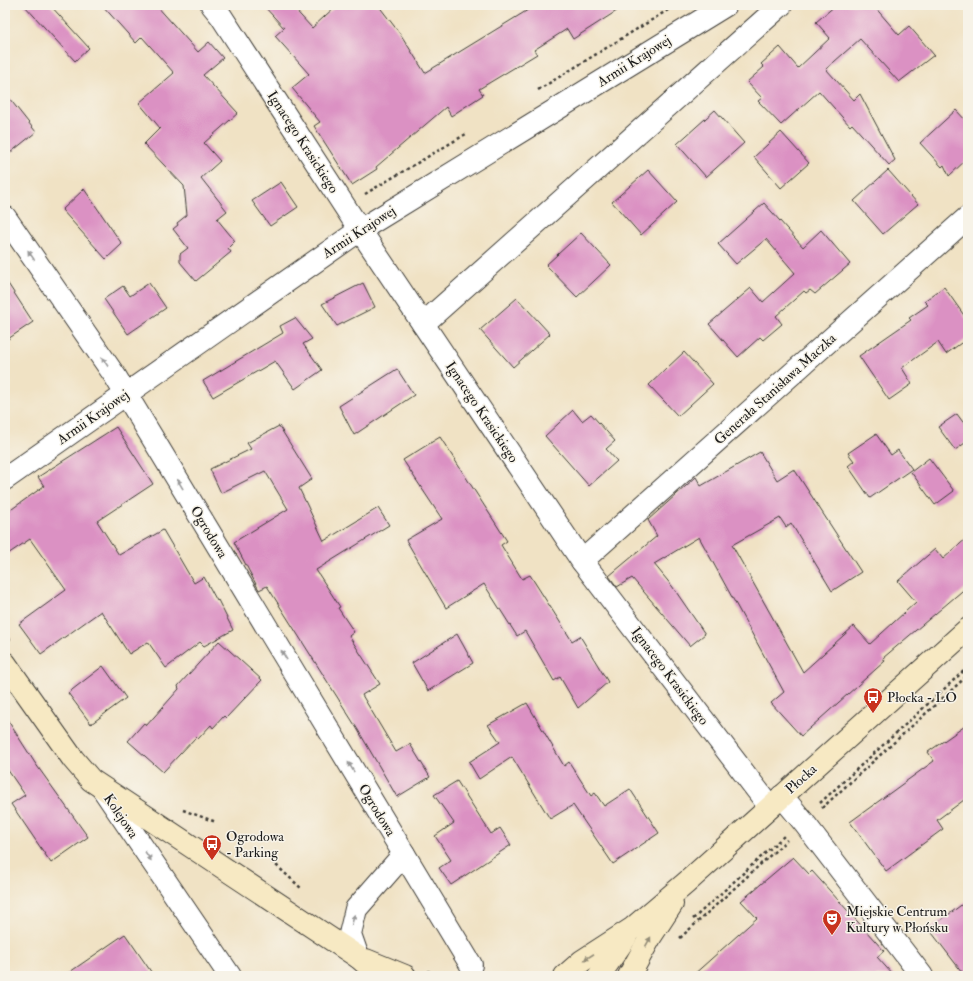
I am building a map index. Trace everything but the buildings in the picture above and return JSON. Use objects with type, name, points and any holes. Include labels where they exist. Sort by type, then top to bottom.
[{"type":"street","name":"Ignacego Krasickiego","points":[[212,5],[221,16],[360,230],[582,560],[776,801],[805,824],[922,976]]},
{"type":"street","name":"Armii Krajowej","points":[[5,479],[360,230],[726,5]]},
{"type":"street","points":[[423,324],[781,5]]},
{"type":"street","name":"Ogrodowa","points":[[5,216],[115,376],[471,966]]},
{"type":"street","name":"Generała Stanisława Maczka","points":[[582,560],[968,217]]},
{"type":"street","name":"Płocka","points":[[565,976],[582,961],[633,928],[686,883],[968,629]]},
{"type":"street","name":"Kolejowa","points":[[9,654],[73,759],[91,780],[103,789],[230,976]]},
{"type":"street","points":[[103,789],[358,957],[380,976]]},
{"type":"street","points":[[404,854],[356,909],[350,934],[358,957],[406,976]]},
{"type":"street","points":[[629,976],[651,936],[686,883]]},
{"type":"street","name":"Płocka","points":[[599,976],[633,928]]},
{"type":"path","points":[[535,92],[676,5]]},
{"type":"path","points":[[364,195],[470,132]]},
{"type":"path","points":[[5,634],[9,654]]},
{"type":"path","points":[[182,810],[216,822]]},
{"type":"place","name":"Płocka - LO","points":[[873,714]]},
{"type":"place","name":"Ogrodowa - Parking","points":[[212,861]]},
{"type":"place","name":"Miejskie Centrum Kultury w Płońsku","points":[[832,936]]}]
